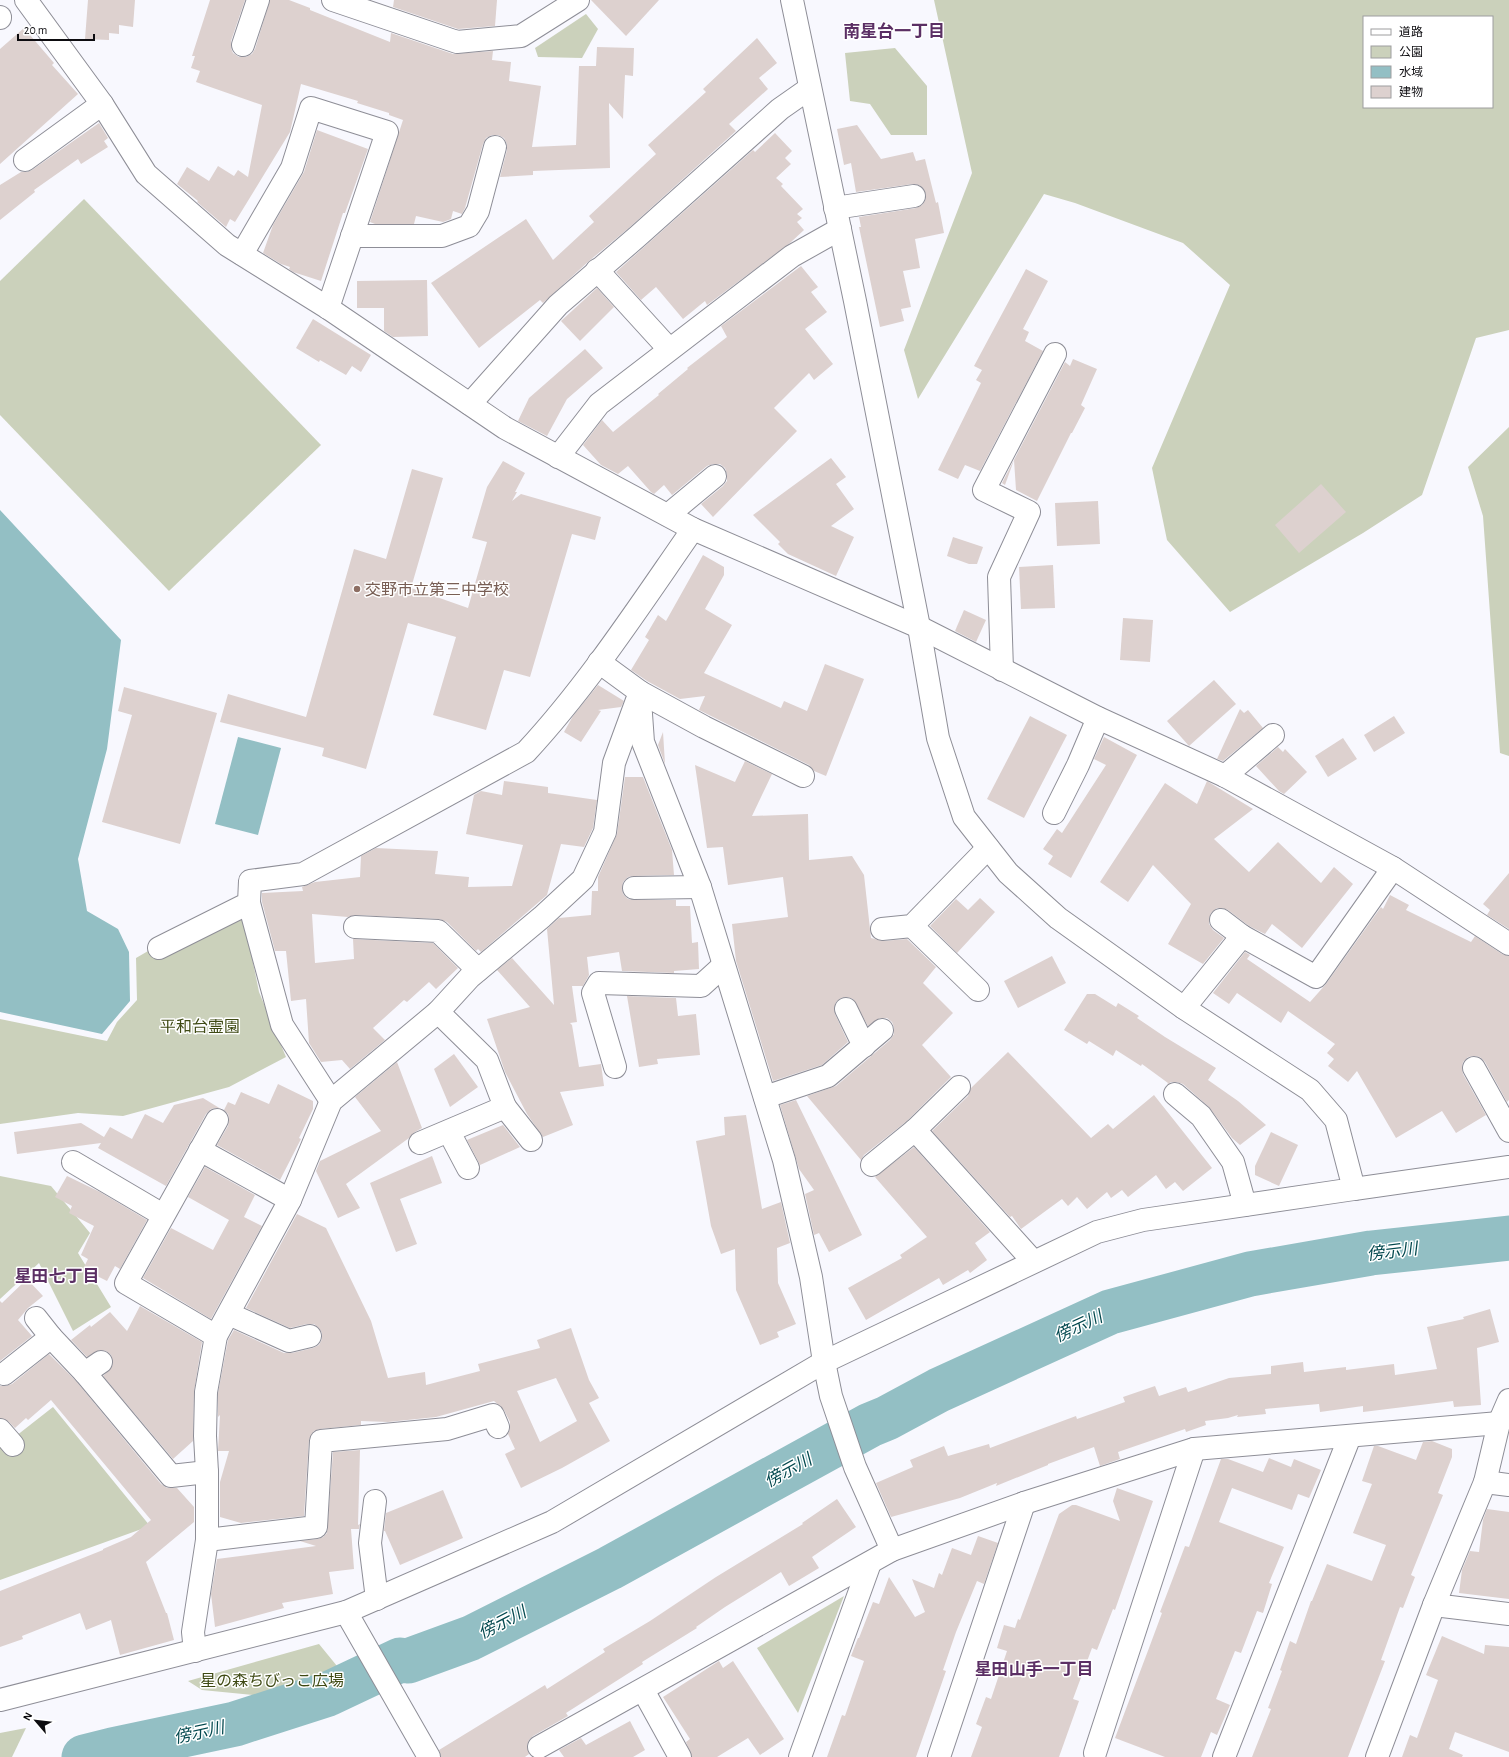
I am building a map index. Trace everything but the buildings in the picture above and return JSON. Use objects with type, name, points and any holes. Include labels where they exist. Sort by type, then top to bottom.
[{"type":"street","points":[[26,0],[102,104],[146,174],[227,245],[328,308],[505,428],[692,529],[919,627],[1098,718],[1225,776],[1393,868],[1509,944]]},
{"type":"street","points":[[243,45],[258,0]]},
{"type":"street","points":[[333,0],[457,42],[521,36],[578,0]]},
{"type":"street","points":[[792,0],[840,230],[919,627],[938,738],[964,817],[1008,873],[1058,918],[1184,1008],[1310,1090],[1336,1120],[1354,1189]]},
{"type":"street","points":[[470,404],[558,305],[638,236],[780,109],[810,88]]},
{"type":"street","points":[[25,160],[102,104]]},
{"type":"street","points":[[242,254],[292,168],[312,108],[387,132],[328,308]]},
{"type":"street","points":[[352,236],[442,236],[469,226],[478,211],[495,147]]},
{"type":"street","points":[[835,208],[914,196]]},
{"type":"street","points":[[558,457],[599,404],[792,256],[840,230]]},
{"type":"street","points":[[597,270],[669,349]]},
{"type":"street","points":[[1002,670],[999,576],[1029,512],[984,490],[1055,354]]},
{"type":"street","points":[[668,515],[715,476]]},
{"type":"street","points":[[331,1101],[282,1025],[249,903],[250,881],[303,874],[526,752],[546,730],[622,632],[692,529]]},
{"type":"street","points":[[599,662],[640,692],[704,727],[803,776]]},
{"type":"street","points":[[640,692],[643,742],[700,886],[723,966],[784,1160],[811,1277],[824,1362],[831,1396],[855,1467],[892,1550]]},
{"type":"street","points":[[195,1651],[193,1632],[207,1540],[207,1472],[205,1436],[206,1392],[216,1336],[290,1200],[331,1101],[438,1012],[478,970],[542,917],[583,879],[605,832],[614,763],[640,692]]},
{"type":"street","points":[[1054,813],[1078,765],[1098,718]]},
{"type":"street","points":[[1225,776],[1273,736]]},
{"type":"street","points":[[882,929],[912,926],[988,848]]},
{"type":"street","points":[[1221,920],[1242,936],[1324,982],[1393,868]]},
{"type":"street","points":[[634,888],[700,886]]},
{"type":"street","points":[[159,948],[249,903]]},
{"type":"street","points":[[912,926],[978,990]]},
{"type":"street","points":[[354,927],[438,931],[478,970]]},
{"type":"street","points":[[1184,1008],[1242,936]]},
{"type":"street","points":[[615,1067],[593,993],[599,983],[702,986],[723,966]]},
{"type":"street","points":[[846,1009],[864,1046]]},
{"type":"street","points":[[438,1012],[488,1060],[505,1107],[531,1140]]},
{"type":"street","points":[[765,1097],[828,1076],[882,1030]]},
{"type":"street","points":[[1474,1068],[1509,1131]]},
{"type":"street","points":[[872,1165],[915,1130],[959,1087]]},
{"type":"street","points":[[1175,1094],[1201,1116],[1233,1162],[1245,1205]]},
{"type":"street","points":[[420,1143],[505,1107]]},
{"type":"street","points":[[216,1336],[126,1283],[217,1120]]},
{"type":"street","points":[[915,1130],[1034,1262]]},
{"type":"street","points":[[449,1132],[468,1168]]},
{"type":"street","points":[[200,1150],[290,1200]]},
{"type":"street","points":[[73,1162],[163,1215]]},
{"type":"street","points":[[0,1700],[346,1612],[377,1599],[552,1522],[824,1362],[1097,1232],[1143,1220],[1509,1167]]},
{"type":"street","points":[[229,1314],[289,1341],[310,1336]]},
{"type":"street","points":[[36,1318],[51,1337],[93,1367],[171,1476],[207,1472]]},
{"type":"street","points":[[4,1374],[51,1337]]},
{"type":"street","points":[[1377,1757],[1434,1605],[1485,1482],[1498,1423],[1509,1400]]},
{"type":"street","points":[[207,1540],[316,1527],[322,1433],[447,1429],[492,1415],[498,1427]]},
{"type":"street","points":[[539,1748],[892,1550],[1024,1504],[1194,1449],[1498,1423]]},
{"type":"street","points":[[1224,1757],[1350,1436]]},
{"type":"street","points":[[1098,1756],[1194,1449]]},
{"type":"street","points":[[1485,1482],[1509,1485]]},
{"type":"street","points":[[375,1501],[370,1543],[377,1599]]},
{"type":"street","points":[[939,1757],[1024,1504]]},
{"type":"street","points":[[800,1757],[870,1563]]},
{"type":"street","points":[[1434,1605],[1509,1614]]},
{"type":"street","points":[[346,1612],[429,1757]]},
{"type":"street","points":[[644,1690],[680,1757]]},
{"type":"green space","points":[[934,0],[1509,0],[1509,330],[1476,338],[1422,495],[1363,533],[1230,612],[1167,540],[1152,468],[1230,285],[1183,243],[1075,203],[1044,194],[918,399],[904,350],[972,173]]},
{"type":"green space","points":[[586,14],[598,29],[582,58],[538,57],[535,48]]},
{"type":"green space","points":[[895,48],[927,86],[927,135],[891,135],[870,104],[850,101],[845,53]]},
{"type":"green space","points":[[84,199],[321,445],[169,591],[0,415],[0,281]]},
{"type":"green space","points":[[1509,427],[1509,756],[1500,753],[1483,516],[1468,467]]},
{"type":"green space","name":"平和台霊園","points":[[240,898],[259,992],[286,1057],[229,1087],[123,1116],[78,1113],[0,1124],[0,1019],[107,1041],[117,1022],[137,1000],[136,958]]},
{"type":"green space","points":[[0,1176],[51,1186],[90,1233],[78,1253],[111,1307],[73,1331],[39,1263],[0,1299]]},
{"type":"green space","points":[[53,1407],[150,1526],[0,1580],[0,1417],[16,1436]]},
{"type":"green space","points":[[844,1596],[798,1713],[757,1648]]},
{"type":"green space","name":"星の森ちびっこ広場","points":[[319,1644],[346,1677],[266,1705],[253,1695],[202,1690],[188,1681]]},
{"type":"green space","points":[[26,1728],[12,1757],[0,1757],[0,1733]]},
{"type":"water","points":[[0,510],[121,640],[107,749],[78,859],[87,911],[118,929],[129,952],[130,1001],[102,1034],[0,1012]]},
{"type":"water","points":[[238,737],[281,748],[258,835],[215,824]]},
{"type":"waterway","name":"傍示川","points":[[84,1757],[235,1724],[328,1694],[400,1660],[408,1661],[471,1638],[610,1568],[870,1425],[887,1418],[939,1390],[1110,1312],[1250,1274],[1371,1253],[1509,1238]]},
{"type":"place","name":"交野市立第三中学校","points":[[357,589]]},
{"type":"district","name":"南星台一丁目","points":[[894,31]]},
{"type":"district","name":"星田七丁目","points":[[57,1276]]},
{"type":"district","name":"星田山手一丁目","points":[[1034,1669]]}]
